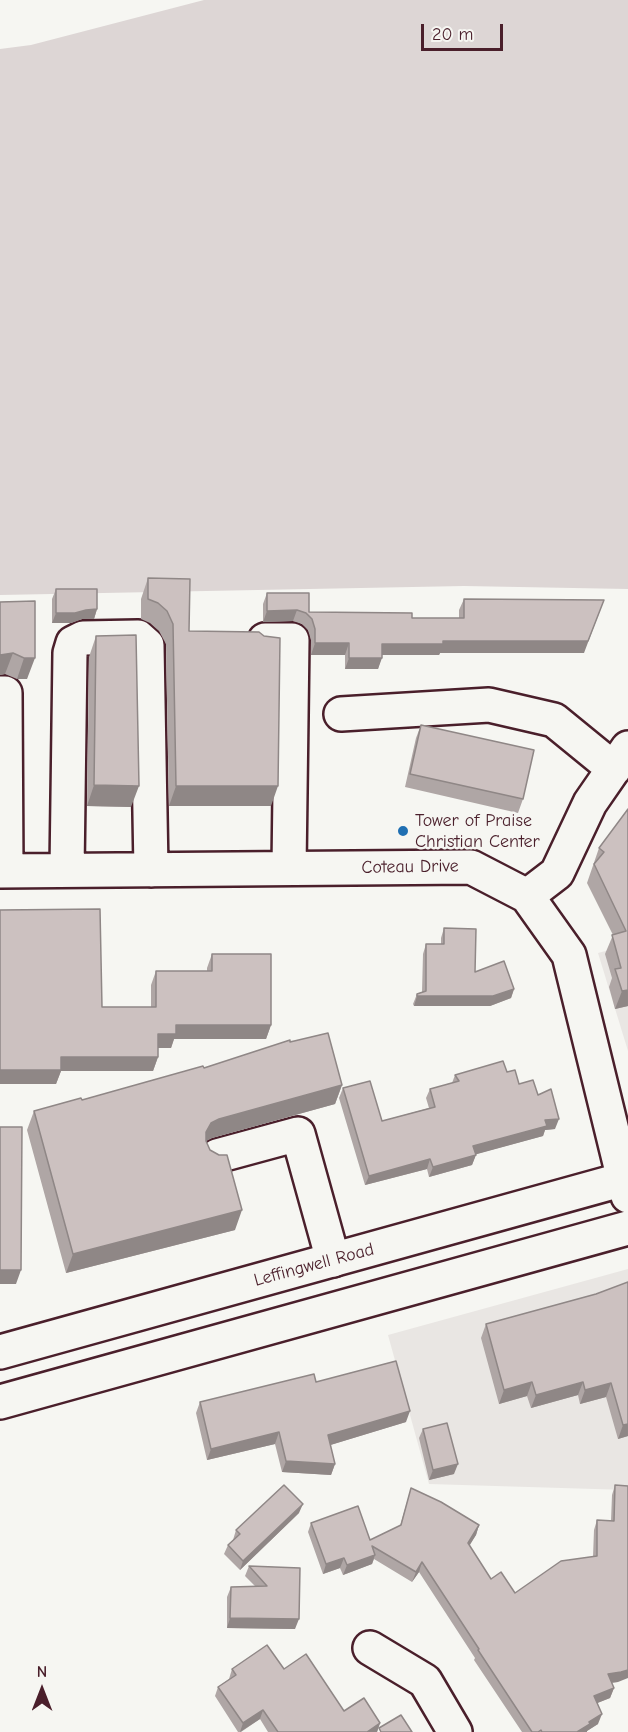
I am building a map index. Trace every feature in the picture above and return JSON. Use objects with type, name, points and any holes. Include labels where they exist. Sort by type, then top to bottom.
[{"type":"main road","points":[[67,870],[70,653],[73,643],[83,638],[138,637],[147,645],[151,870]]},
{"type":"main road","points":[[266,640],[292,640],[289,868]]},
{"type":"main road","points":[[0,693],[5,693],[3,871]]},
{"type":"main road","points":[[341,714],[489,705],[554,720],[621,759],[590,803],[557,873],[527,897]]},
{"type":"main road","name":"Coteau Drive","points":[[3,871],[471,867],[527,897],[569,955],[627,1185]]},
{"type":"main road","points":[[217,1156],[298,1134],[333,1260]]},
{"type":"main road","name":"Leffingwell Road","points":[[0,1352],[333,1260],[627,1185]]},
{"type":"main road","points":[[0,1402],[628,1228]]},
{"type":"main road","points":[[370,1648],[425,1681],[455,1732]]},
{"type":"shaded area","points":[[204,0],[628,0],[628,589],[464,586],[0,595],[0,49],[31,45]]},
{"type":"shaded area","points":[[628,945],[628,1051],[598,953]]},
{"type":"shaded area","points":[[628,1269],[628,1490],[429,1484],[388,1335]]},
{"type":"building","points":[[148,578],[190,579],[189,631],[259,632],[264,636],[280,638],[278,786],[176,786],[173,624],[167,611],[158,603],[148,599]]},
{"type":"building","points":[[56,589],[97,589],[97,609],[75,613],[56,613]]},
{"type":"building","points":[[267,593],[309,593],[309,612],[412,613],[412,618],[464,618],[464,599],[604,600],[588,641],[443,641],[443,644],[382,644],[382,658],[349,658],[349,643],[315,643],[312,619],[306,613],[297,610],[267,611]]},
{"type":"building","points":[[35,601],[35,658],[24,658],[13,653],[0,655],[0,602]]},
{"type":"building","points":[[136,635],[139,786],[94,785],[96,636]]},
{"type":"building","points":[[421,725],[534,750],[523,799],[410,774]]},
{"type":"building","points":[[628,809],[628,990],[622,991],[615,969],[621,968],[612,935],[626,931],[594,864],[604,852],[599,848]]},
{"type":"building","points":[[100,909],[102,1007],[156,1007],[156,971],[212,971],[212,954],[271,954],[271,1025],[176,1025],[176,1034],[158,1034],[158,1057],[61,1057],[61,1070],[0,1070],[0,910]]},
{"type":"building","points":[[444,928],[476,929],[475,972],[504,961],[514,989],[493,996],[417,996],[426,991],[426,944],[444,944]]},
{"type":"building","points":[[328,1033],[342,1085],[219,1119],[211,1123],[206,1132],[206,1141],[210,1150],[219,1155],[227,1155],[242,1210],[73,1254],[34,1111],[203,1066],[204,1068],[290,1040],[290,1042]]},
{"type":"building","points":[[503,1061],[507,1072],[515,1070],[519,1084],[533,1080],[538,1095],[551,1089],[559,1119],[545,1120],[547,1126],[473,1146],[476,1155],[433,1167],[430,1159],[369,1176],[343,1088],[370,1081],[382,1121],[435,1107],[430,1089],[459,1081],[455,1075]]},
{"type":"building","points":[[0,1127],[22,1127],[21,1270],[0,1270]]},
{"type":"building","points":[[628,1282],[628,1424],[623,1425],[611,1383],[585,1390],[583,1382],[536,1395],[532,1382],[504,1390],[486,1324],[596,1294]]},
{"type":"building","points":[[396,1361],[410,1411],[328,1435],[335,1464],[286,1461],[279,1432],[211,1449],[200,1402],[314,1374],[316,1382]]},
{"type":"building","points":[[447,1423],[458,1464],[433,1470],[423,1429]]},
{"type":"building","points":[[284,1485],[303,1504],[243,1561],[228,1545],[240,1534],[236,1530]]},
{"type":"building","points":[[615,1485],[628,1486],[628,1670],[608,1674],[614,1688],[594,1696],[602,1714],[577,1732],[542,1732],[541,1730],[532,1732],[422,1562],[416,1572],[372,1546],[375,1555],[347,1565],[344,1558],[326,1564],[311,1523],[358,1506],[370,1540],[401,1525],[411,1488],[441,1502],[479,1525],[468,1543],[491,1579],[501,1572],[515,1593],[561,1561],[597,1556],[597,1520],[614,1521]]},
{"type":"building","points":[[249,1566],[300,1568],[299,1619],[230,1618],[231,1587],[267,1586]]},
{"type":"building","points":[[267,1645],[284,1669],[306,1654],[344,1711],[364,1698],[380,1723],[367,1732],[278,1732],[263,1710],[243,1723],[218,1687],[236,1675],[232,1669]]},
{"type":"building","points":[[401,1715],[412,1732],[381,1732],[379,1728]]},
{"type":"place","name":"Tower of Praise Christian Center","points":[[403,831]]}]
